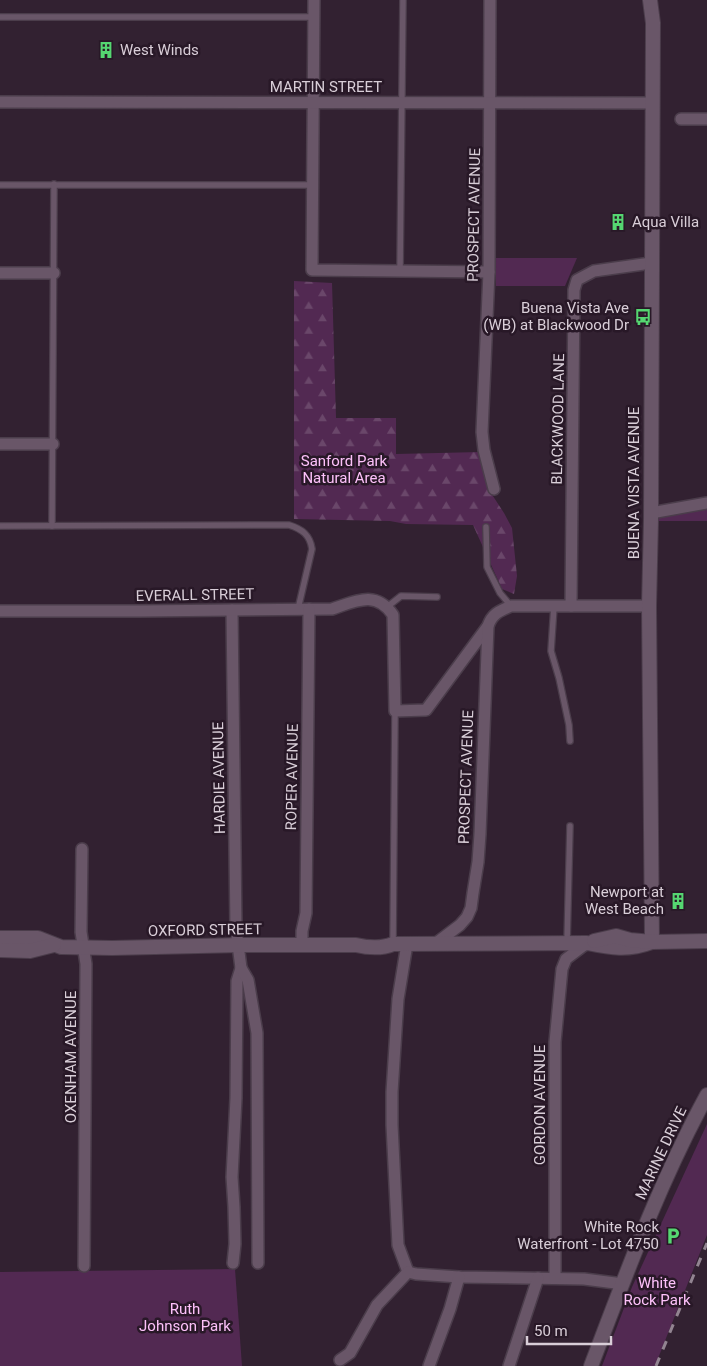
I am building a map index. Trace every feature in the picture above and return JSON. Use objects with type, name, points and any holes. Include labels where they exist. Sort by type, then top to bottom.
[{"type":"street","points":[[314,0],[312,270],[489,272]]},
{"type":"street","name":"PROSPECT AVENUE","points":[[490,0],[489,272],[482,432],[484,450],[494,489]]},
{"type":"street","name":"BUENA VISTA AVENUE","points":[[650,0],[652,23],[652,103],[649,606],[652,942]]},
{"type":"street","name":"BUENA VISTA AVENUE","points":[[652,23],[657,0]]},
{"type":"street","name":"MARTIN STREET","points":[[0,102],[652,103]]},
{"type":"street","points":[[681,119],[707,119]]},
{"type":"street","name":"BLACKWOOD LANE","points":[[571,606],[574,290],[577,280],[594,271],[651,263]]},
{"type":"street","points":[[0,273],[54,273]]},
{"type":"street","points":[[0,444],[53,444]]},
{"type":"street","points":[[651,513],[707,503]]},
{"type":"street","name":"EVERALL STREET","points":[[0,611],[332,609],[361,600],[372,599],[387,607]]},
{"type":"street","points":[[387,607],[393,616],[395,711],[426,710],[488,626],[492,616],[501,610],[511,606],[649,606]]},
{"type":"street","name":"ROPER AVENUE","points":[[302,945],[302,931],[306,914],[304,609]]},
{"type":"street","name":"HARDIE AVENUE","points":[[232,610],[237,945],[241,968]]},
{"type":"street","name":"PROSPECT AVENUE","points":[[435,944],[460,925],[467,917],[471,908],[480,834],[488,626]]},
{"type":"street","name":"OXENHAM AVENUE","points":[[82,849],[82,932],[86,964],[84,1266]]},
{"type":"street","name":"OXFORD STREET","points":[[0,938],[38,938],[54,945],[84,948],[356,945],[370,939],[382,938],[400,944],[587,943],[616,936],[630,940],[652,942],[707,941]]},
{"type":"street","name":"GORDON AVENUE","points":[[555,1278],[555,1042],[562,968],[566,960],[587,943]]},
{"type":"street","points":[[400,944],[392,1125],[398,1245],[408,1272]]},
{"type":"street","name":"OXFORD STREET","points":[[0,950],[30,951],[54,945]]},
{"type":"street","points":[[233,1263],[234,1208],[232,1177],[236,1098],[237,981],[241,968]]},
{"type":"street","points":[[241,968],[248,980],[257,1033],[258,1263]]},
{"type":"street","name":"MARINE DRIVE","points":[[591,1366],[644,1230],[696,1114],[707,1095]]},
{"type":"street","points":[[408,1272],[459,1277],[584,1279],[622,1284]]},
{"type":"street","points":[[340,1360],[350,1353],[377,1305],[408,1272]]},
{"type":"street","points":[[430,1366],[459,1277]]},
{"type":"street","points":[[509,1366],[538,1278]]},
{"type":"lane","points":[[400,271],[403,0]]},
{"type":"lane","points":[[0,17],[314,17]]},
{"type":"lane","points":[[52,526],[54,184]]},
{"type":"lane","points":[[0,185],[313,185]]},
{"type":"lane","points":[[0,526],[289,525],[298,528],[311,541],[312,549],[304,609]]},
{"type":"lane","points":[[486,527],[487,567],[500,593],[511,606]]},
{"type":"lane","points":[[387,607],[401,596],[437,597]]},
{"type":"lane","points":[[554,606],[551,650],[560,678],[569,725],[570,741]]},
{"type":"lane","points":[[395,711],[400,944]]},
{"type":"lane","points":[[567,943],[570,826]]},
{"type":"green space","points":[[496,258],[577,258],[565,286],[496,286]]},
{"type":"green space","name":"Sanford Park Natural Area","points":[[294,281],[332,283],[336,418],[396,418],[396,454],[481,452],[489,490],[512,528],[517,576],[514,594],[502,589],[473,525],[294,519]]},
{"type":"green space","points":[[707,506],[707,521],[657,521],[657,516]]},
{"type":"green space","name":"White Rock Park","points":[[707,1124],[707,1235],[655,1366],[602,1366],[632,1287]]},
{"type":"green space","name":"Ruth Johnson Park","points":[[235,1269],[242,1366],[0,1366],[0,1272]]},
{"type":"railway","points":[[656,1366],[707,1243]]},
{"type":"place","name":"West Winds","points":[[106,50]]},
{"type":"place","name":"Aqua Villa","points":[[618,222]]},
{"type":"place","name":"Buena Vista Ave (WB) at Blackwood Dr","points":[[643,317]]},
{"type":"place","name":"Newport at West Beach","points":[[678,901]]},
{"type":"place","name":"White Rock Waterfront - Lot 4750","points":[[673,1236]]}]
